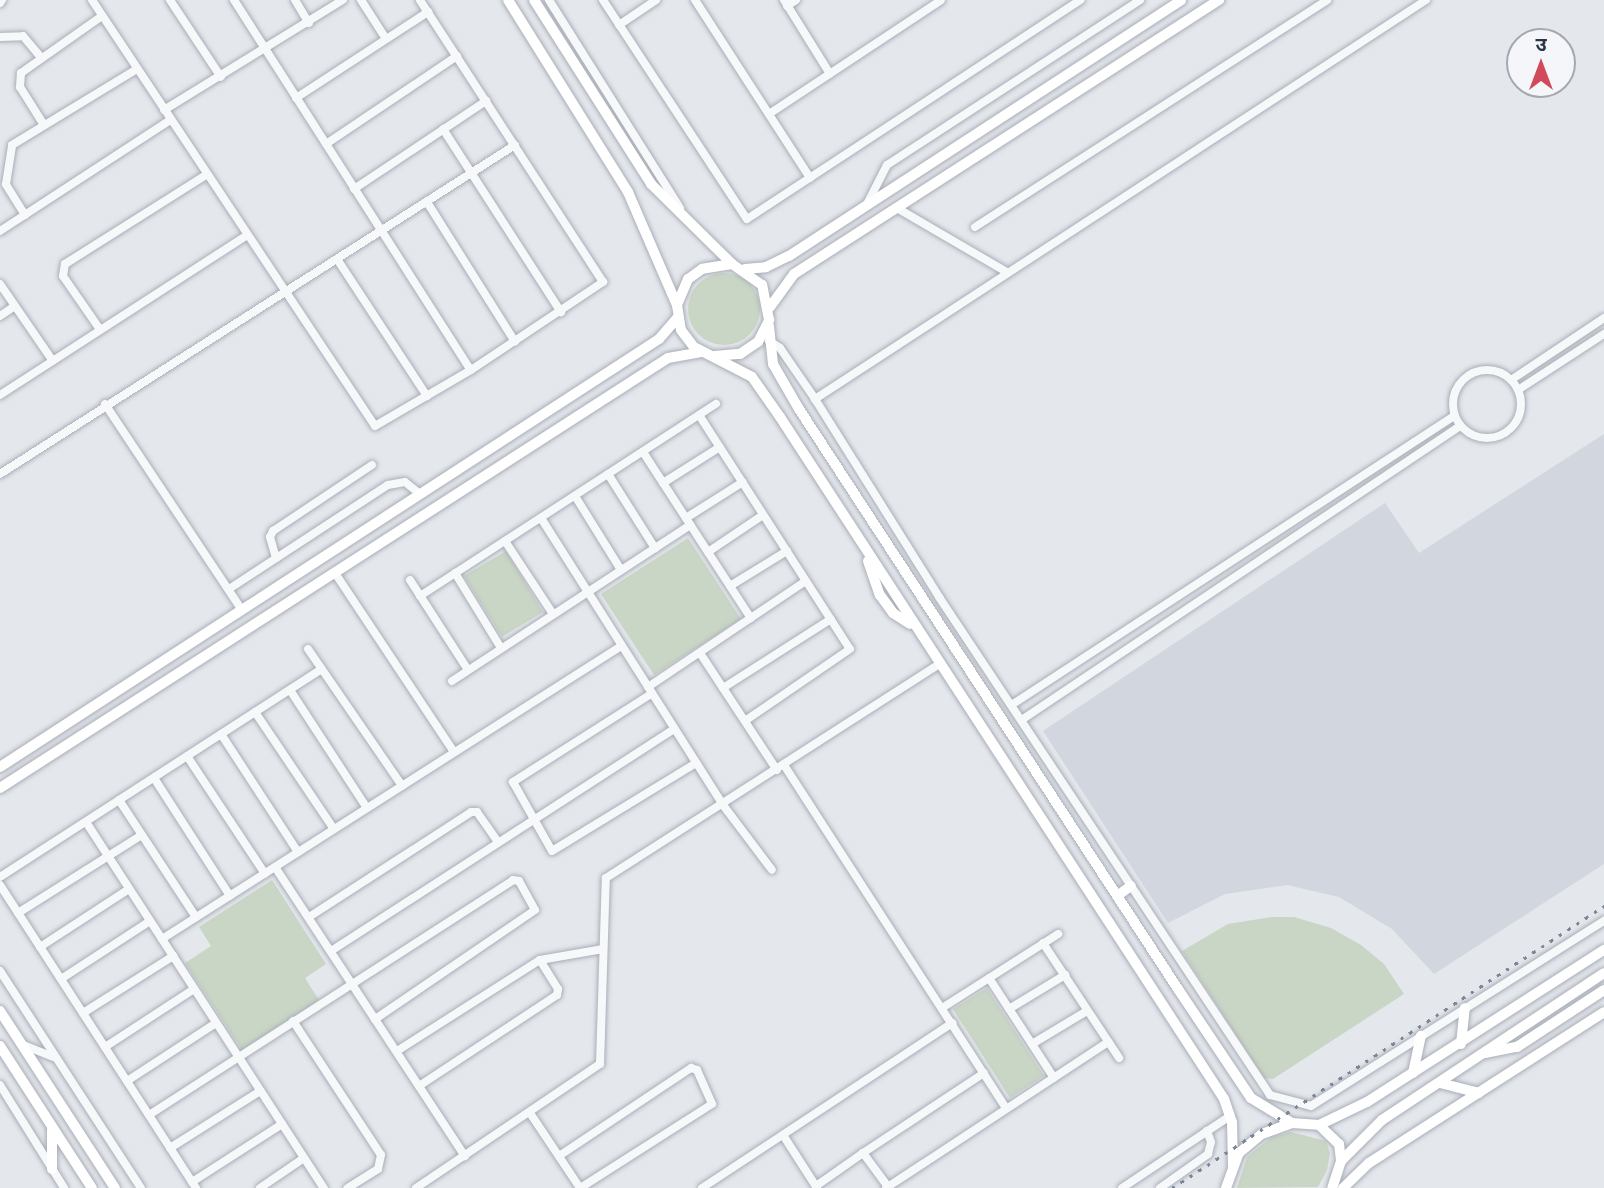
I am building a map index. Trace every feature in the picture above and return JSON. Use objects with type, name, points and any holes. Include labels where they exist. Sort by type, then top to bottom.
[{"type":"street","points":[[92,0],[372,424],[383,423],[471,370],[601,286],[602,280],[420,0]]},
{"type":"street","points":[[170,0],[221,77]]},
{"type":"street","points":[[233,0],[471,370]]},
{"type":"street","points":[[295,0],[309,23]]},
{"type":"street","points":[[164,110],[343,0]]},
{"type":"street","points":[[360,0],[386,39]]},
{"type":"street","points":[[508,0],[628,192],[677,305]]},
{"type":"street","points":[[534,0],[651,184],[732,264],[745,269],[762,285],[770,307],[769,341],[773,364],[799,409],[1251,1098],[1292,1123]]},
{"type":"street","points":[[549,0],[693,228]]},
{"type":"street","points":[[603,0],[744,217],[810,178],[1079,1]]},
{"type":"street","points":[[619,25],[656,0]]},
{"type":"street","points":[[695,0],[810,178]]},
{"type":"street","points":[[796,0],[785,3],[830,74]]},
{"type":"street","points":[[769,114],[942,0]]},
{"type":"street","points":[[867,204],[887,165],[1140,0]]},
{"type":"street","points":[[745,269],[766,267],[789,256],[1181,0]]},
{"type":"street","points":[[770,307],[794,274],[1219,0]]},
{"type":"street","points":[[975,228],[1327,0]]},
{"type":"street","points":[[815,399],[1004,271],[1426,0]]},
{"type":"street","points":[[296,98],[428,12]]},
{"type":"street","points":[[44,125],[19,81],[21,72],[40,56],[102,16]]},
{"type":"street","points":[[0,37],[23,36],[40,56]]},
{"type":"street","points":[[326,144],[457,56]]},
{"type":"street","points":[[25,215],[6,184],[11,149],[44,125],[137,69]]},
{"type":"street","points":[[354,188],[486,101]]},
{"type":"street","points":[[0,231],[170,120]]},
{"type":"street","points":[[443,129],[561,312]]},
{"type":"street","points":[[0,474],[104,404],[337,260],[515,145]]},
{"type":"street","points":[[99,328],[63,276],[65,264],[206,175]]},
{"type":"street","points":[[427,202],[515,342]]},
{"type":"street","points":[[897,208],[1004,271]]},
{"type":"street","points":[[0,395],[99,328],[246,236]]},
{"type":"street","points":[[337,260],[427,396]]},
{"type":"street","points":[[732,264],[702,269],[688,279],[677,305],[677,318],[695,347],[752,377],[1161,1000],[1224,1099],[1230,1116],[1233,1167]]},
{"type":"street","points":[[0,284],[53,361]]},
{"type":"street","points":[[0,316],[15,306]]},
{"type":"street","points":[[0,767],[659,339],[677,318]]},
{"type":"street","points":[[1511,380],[1604,318]]},
{"type":"street","points":[[0,788],[668,358],[740,354],[758,342],[769,320]]},
{"type":"street","points":[[1518,390],[1604,334]]},
{"type":"street","points":[[769,341],[780,348],[815,399],[939,597],[1023,719],[1130,886],[1270,1095],[1309,1107],[1604,921]]},
{"type":"street","points":[[1490,370],[1511,380],[1518,390],[1516,422],[1500,436],[1478,438],[1460,426],[1454,416],[1454,393],[1468,375],[1490,370]]},
{"type":"street","points":[[104,404],[242,610]]},
{"type":"street","points":[[420,596],[716,404]]},
{"type":"street","points":[[699,415],[849,651],[745,721]]},
{"type":"street","points":[[1013,704],[1454,416]]},
{"type":"street","points":[[1023,719],[1460,426]]},
{"type":"street","points":[[663,483],[720,447]]},
{"type":"street","points":[[643,452],[751,618]]},
{"type":"street","points":[[276,558],[270,537],[273,531],[372,465]]},
{"type":"street","points":[[608,474],[655,548]]},
{"type":"street","points":[[229,589],[388,485],[405,482],[420,494]]},
{"type":"street","points":[[452,681],[655,548],[743,482]]},
{"type":"street","points":[[575,496],[621,570]]},
{"type":"street","points":[[708,552],[764,514]]},
{"type":"street","points":[[541,518],[723,805],[772,870]]},
{"type":"street","points":[[505,541],[553,614]]},
{"type":"street","points":[[730,586],[787,551]]},
{"type":"street","points":[[335,573],[454,752]]},
{"type":"street","points":[[455,573],[501,648]]},
{"type":"street","points":[[410,580],[468,670]]},
{"type":"street","points":[[696,763],[556,852],[533,820],[513,782],[806,581]]},
{"type":"street","points":[[723,688],[831,619]]},
{"type":"street","points":[[162,939],[621,646]]},
{"type":"street","points":[[308,649],[402,786]]},
{"type":"street","points":[[700,653],[745,721],[780,767],[1006,1108]]},
{"type":"street","points":[[416,1188],[600,1064],[606,878],[939,664]]},
{"type":"street","points":[[0,877],[322,669]]},
{"type":"street","points":[[290,690],[367,808]]},
{"type":"street","points":[[255,712],[334,829]]},
{"type":"street","points":[[331,951],[674,729]]},
{"type":"street","points":[[221,734],[298,852]]},
{"type":"street","points":[[187,756],[265,874]]},
{"type":"street","points":[[154,778],[229,896]]},
{"type":"street","points":[[119,800],[196,917]]},
{"type":"street","points":[[309,918],[471,811],[477,812],[498,842]]},
{"type":"street","points":[[86,822],[324,1188]]},
{"type":"street","points":[[18,913],[142,835]]},
{"type":"street","points":[[275,867],[465,1156]]},
{"type":"street","points":[[149,1115],[516,879],[536,905],[535,911],[375,1019]]},
{"type":"street","points":[[0,886],[194,1185],[282,1124]]},
{"type":"street","points":[[1117,896],[1130,886]]},
{"type":"street","points":[[40,947],[129,889]]},
{"type":"street","points":[[61,979],[150,921]]},
{"type":"street","points":[[942,1008],[1058,934]]},
{"type":"street","points":[[1043,943],[1119,1058]]},
{"type":"street","points":[[397,1051],[540,960],[603,949]]},
{"type":"street","points":[[1225,1186],[1239,1153],[1262,1134],[1292,1123],[1319,1125],[1461,1044],[1604,950]]},
{"type":"street","points":[[83,1013],[173,956]]},
{"type":"street","points":[[419,1086],[556,995],[558,989],[540,960]]},
{"type":"street","points":[[0,971],[141,1188]]},
{"type":"street","points":[[1332,1188],[1341,1161],[1372,1128],[1604,973]]},
{"type":"street","points":[[1009,1009],[1065,975]]},
{"type":"street","points":[[989,978],[1054,1077]]},
{"type":"street","points":[[105,1047],[194,989]]},
{"type":"street","points":[[1484,1053],[1517,1047],[1604,989]]},
{"type":"street","points":[[1461,1044],[1465,1008]]},
{"type":"street","points":[[1032,1044],[1087,1010]]},
{"type":"street","points":[[0,1011],[115,1188]]},
{"type":"street","points":[[1343,1188],[1369,1163],[1604,1012]]},
{"type":"street","points":[[293,1021],[381,1155],[378,1169],[348,1188]]},
{"type":"street","points":[[127,1081],[216,1023]]},
{"type":"street","points":[[702,1188],[952,1023]]},
{"type":"street","points":[[1413,1073],[1421,1036]]},
{"type":"street","points":[[863,1153],[888,1188],[1108,1042]]},
{"type":"street","points":[[21,1044],[56,1058]]},
{"type":"street","points":[[0,1046],[92,1188]]},
{"type":"street","points":[[530,1113],[580,1188],[712,1104],[697,1070],[691,1068],[559,1156]]},
{"type":"street","points":[[783,1135],[817,1187],[863,1153],[984,1073]]},
{"type":"street","points":[[1440,1083],[1479,1093]]},
{"type":"street","points":[[0,1085],[64,1188]]},
{"type":"street","points":[[170,1148],[260,1091]]},
{"type":"street","points":[[1122,1188],[1230,1116]]},
{"type":"street","points":[[1319,1125],[1339,1144],[1341,1161]]},
{"type":"street","points":[[52,1128],[52,1169]]},
{"type":"street","points":[[1160,1188],[1208,1154],[1211,1142],[1207,1131]]},
{"type":"street","points":[[260,1188],[304,1158]]},
{"type":"shaded area","points":[[1604,434],[1604,864],[1434,974],[1392,929],[1339,897],[1287,885],[1225,894],[1168,923],[1043,731],[1385,503],[1419,553]]},
{"type":"green space","points":[[724,273],[744,279],[754,289],[760,309],[754,329],[744,339],[724,345],[704,339],[694,329],[688,309],[694,289],[704,279]]},
{"type":"green space","points":[[688,538],[741,619],[654,675],[601,594]]},
{"type":"green space","points":[[506,551],[543,612],[502,637],[464,576]]},
{"type":"green space","points":[[272,880],[326,964],[305,978],[319,1000],[242,1050],[185,963],[211,946],[199,927]]},
{"type":"green space","points":[[1272,917],[1294,917],[1331,928],[1361,945],[1384,964],[1404,994],[1273,1079],[1264,1078],[1182,951],[1228,924]]},
{"type":"green space","points":[[987,988],[1044,1076],[1010,1098],[953,1009]]},
{"type":"green space","points":[[1291,1132],[1326,1141],[1330,1153],[1327,1170],[1318,1187],[1237,1188],[1247,1157],[1272,1137]]},
{"type":"railway","points":[[1172,1188],[1604,906]]}]
